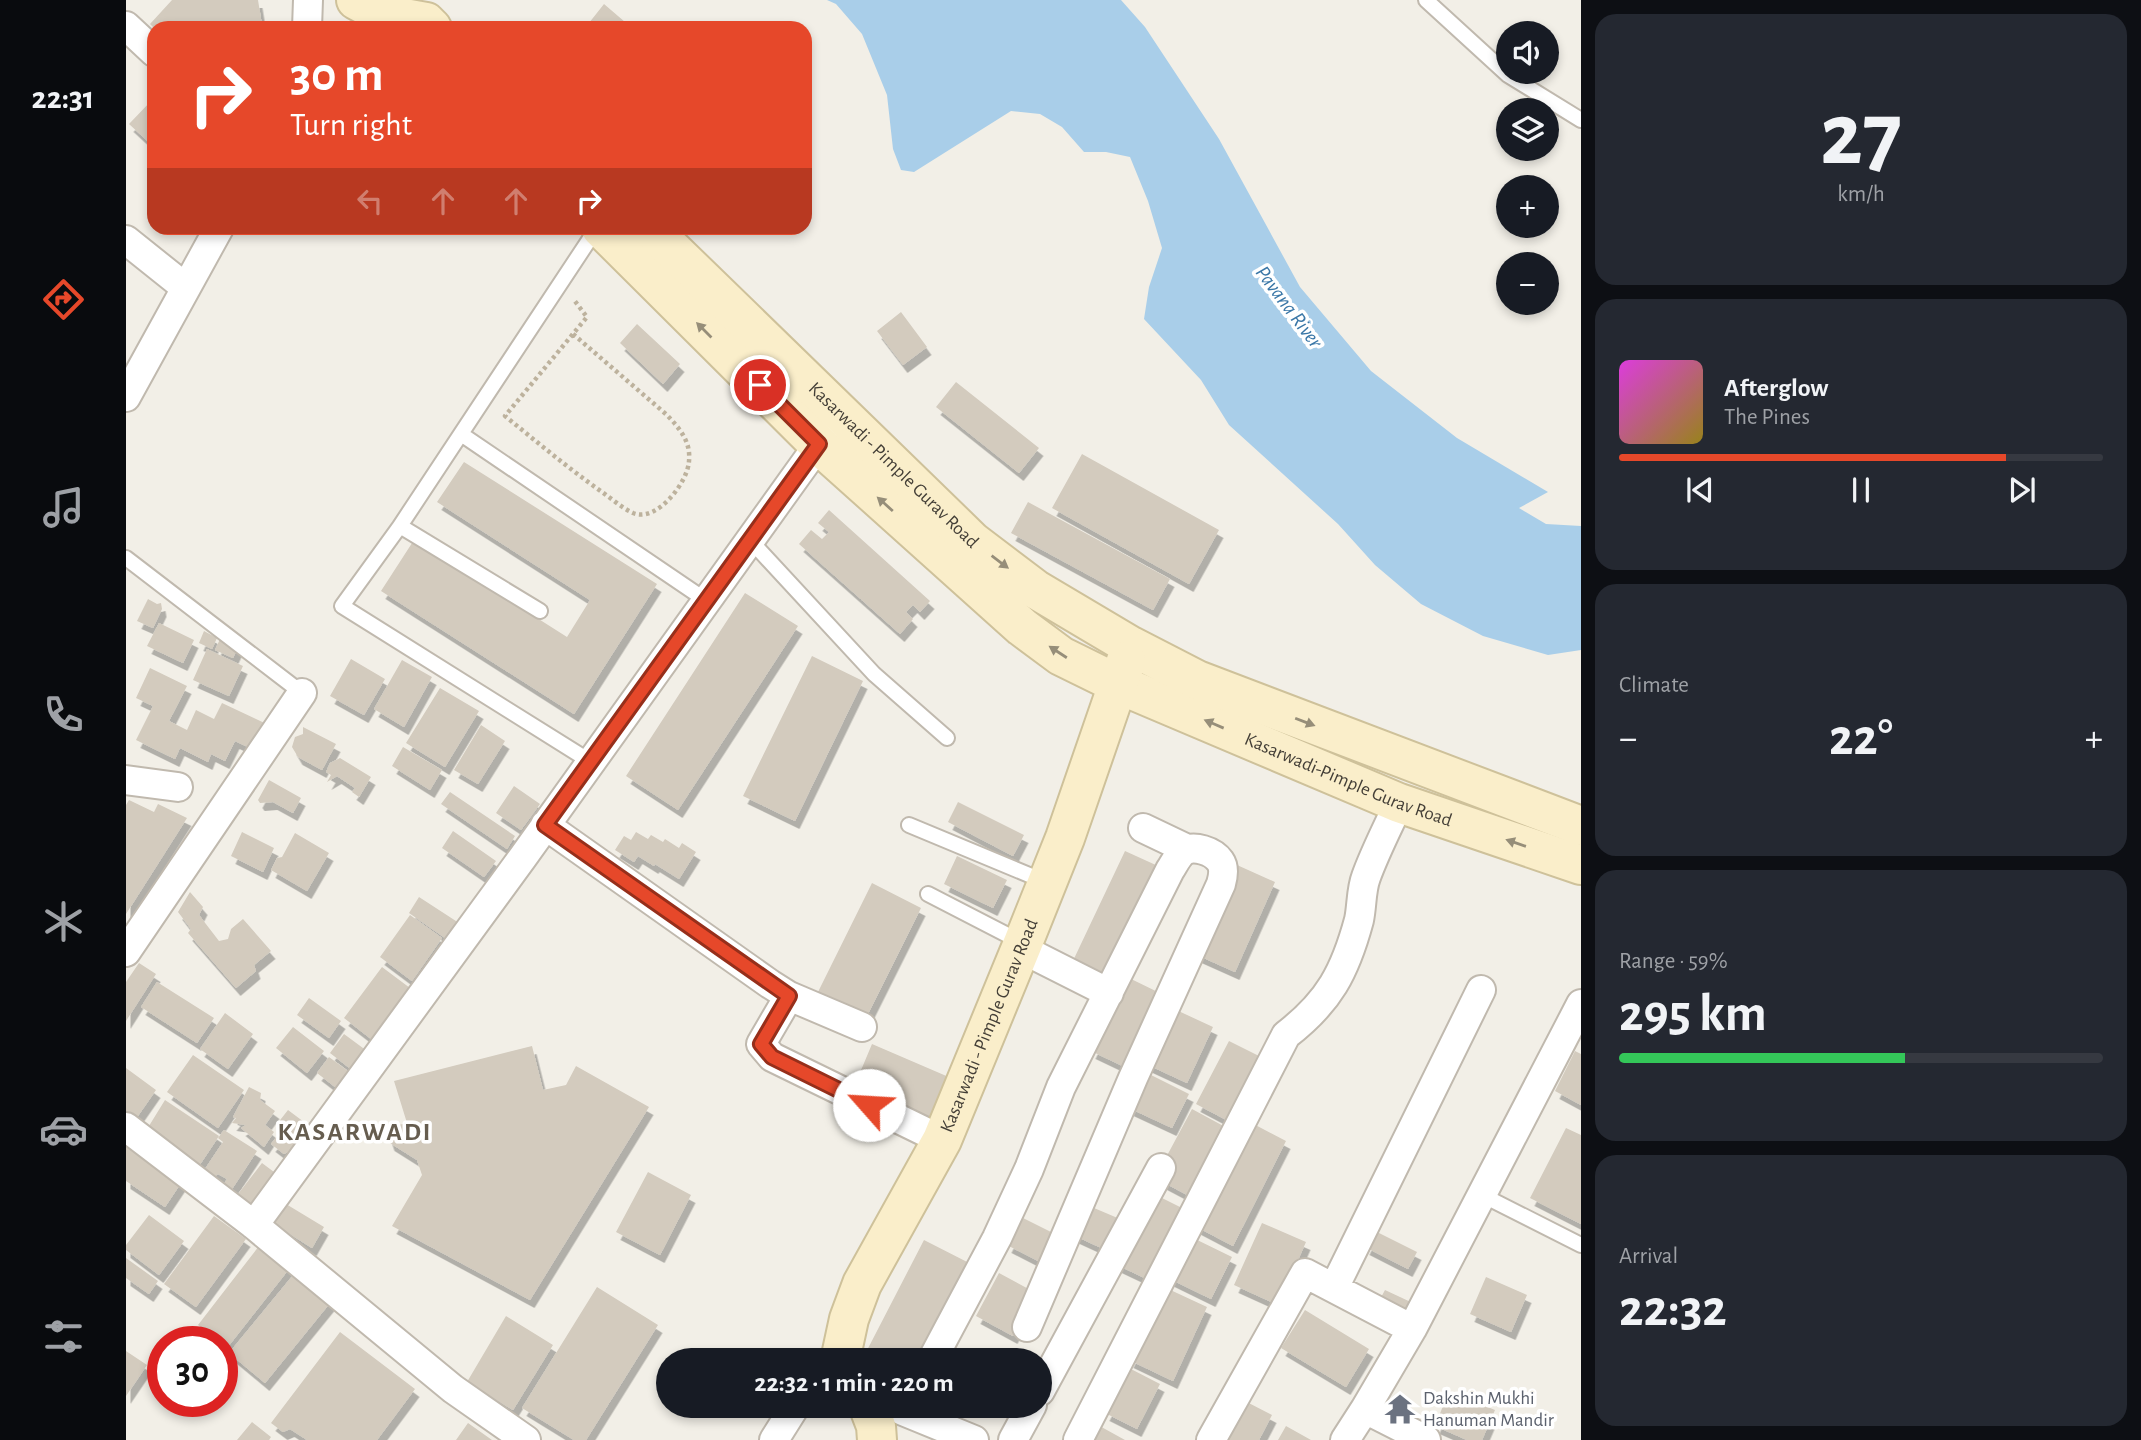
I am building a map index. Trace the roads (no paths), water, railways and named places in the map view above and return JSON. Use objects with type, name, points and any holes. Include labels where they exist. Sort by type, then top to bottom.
[{"type":"street","points":[[307,21],[308,0]]},
{"type":"street","points":[[377,14],[420,21]]},
{"type":"street","points":[[130,381],[215,235]]},
{"type":"street","name":"Kasarwadi - Pimple Gurav Road","points":[[606,235],[819,444],[1022,627],[1061,656],[1118,684]]},
{"type":"street","name":"Kasarwadi - Pimple Gurav Road","points":[[657,235],[973,542],[1035,589],[1131,646],[1065,838],[1022,946],[942,1140],[862,1284],[849,1319],[843,1348]]},
{"type":"street","points":[[126,240],[186,288]]},
{"type":"street","points":[[254,1225],[842,413]]},
{"type":"street","name":"Kasarwadi-Pimple Gurav Road","points":[[1131,646],[1197,680],[1581,826]]},
{"type":"street","name":"Kasarwadi-Pimple Gurav Road","points":[[1118,684],[1399,803],[1581,865]]},
{"type":"street","points":[[126,952],[302,693]]},
{"type":"street","points":[[126,780],[177,787]]},
{"type":"street","points":[[1078,1440],[1286,1035],[1304,1021],[1332,990],[1348,959],[1360,917],[1365,880],[1399,803]]},
{"type":"street","points":[[545,825],[789,996],[862,1027]]},
{"type":"street","points":[[1027,1327],[1133,1078],[1221,884],[1223,869],[1220,861],[1204,850],[1186,849],[1143,828]]},
{"type":"street","points":[[938,1348],[997,1238],[1029,1169],[1061,1087],[1170,870],[1186,849]]},
{"type":"street","points":[[1022,946],[1109,993]]},
{"type":"street","points":[[1334,1288],[1481,990]]},
{"type":"street","points":[[789,996],[761,1044],[772,1057],[942,1140]]},
{"type":"street","points":[[1345,1440],[1412,1329],[1581,1004]]},
{"type":"street","points":[[126,1127],[254,1225],[453,1389],[526,1440]]},
{"type":"street","points":[[1052,1369],[1161,1168]]},
{"type":"street","points":[[1211,1440],[1305,1273],[1412,1329]]},
{"type":"street","points":[[1366,1409],[1426,1440]]},
{"type":"street","points":[[774,1440],[788,1418]]},
{"type":"street","points":[[877,1440],[876,1426],[883,1418]]},
{"type":"street","points":[[886,1440],[890,1418]]},
{"type":"street","points":[[919,1418],[974,1440]]},
{"type":"street","points":[[1013,1440],[1025,1418]]},
{"type":"lane","points":[[1426,0],[1508,75],[1581,120]]},
{"type":"lane","points":[[591,762],[342,606],[400,526],[594,235]]},
{"type":"lane","points":[[461,434],[707,601]]},
{"type":"lane","points":[[400,526],[540,611]]},
{"type":"lane","points":[[750,540],[874,674],[947,738]]},
{"type":"lane","points":[[126,558],[302,693]]},
{"type":"lane","points":[[909,824],[1047,883]]},
{"type":"lane","points":[[928,894],[1022,946]]},
{"type":"lane","points":[[1482,1195],[1581,1245]]},
{"type":"water","name":"Pavana River","points":[[827,0],[1121,0],[1145,27],[1219,139],[1300,287],[1371,371],[1457,438],[1548,492],[1519,508],[1546,524],[1581,526],[1581,650],[1548,655],[1483,636],[1421,604],[1375,565],[1338,524],[1229,425],[1201,380],[1144,319],[1149,287],[1162,248],[1148,201],[1130,157],[1106,152],[1084,152],[1062,127],[1040,114],[1011,111],[914,172],[901,170],[893,149],[887,95],[862,34],[836,4]]},
{"type":"place","name":"Dakshin Mukhi Hanuman Mandir","points":[[1400,1409]]},
{"type":"district","name":"KASARWADI","points":[[355,1132]]}]
